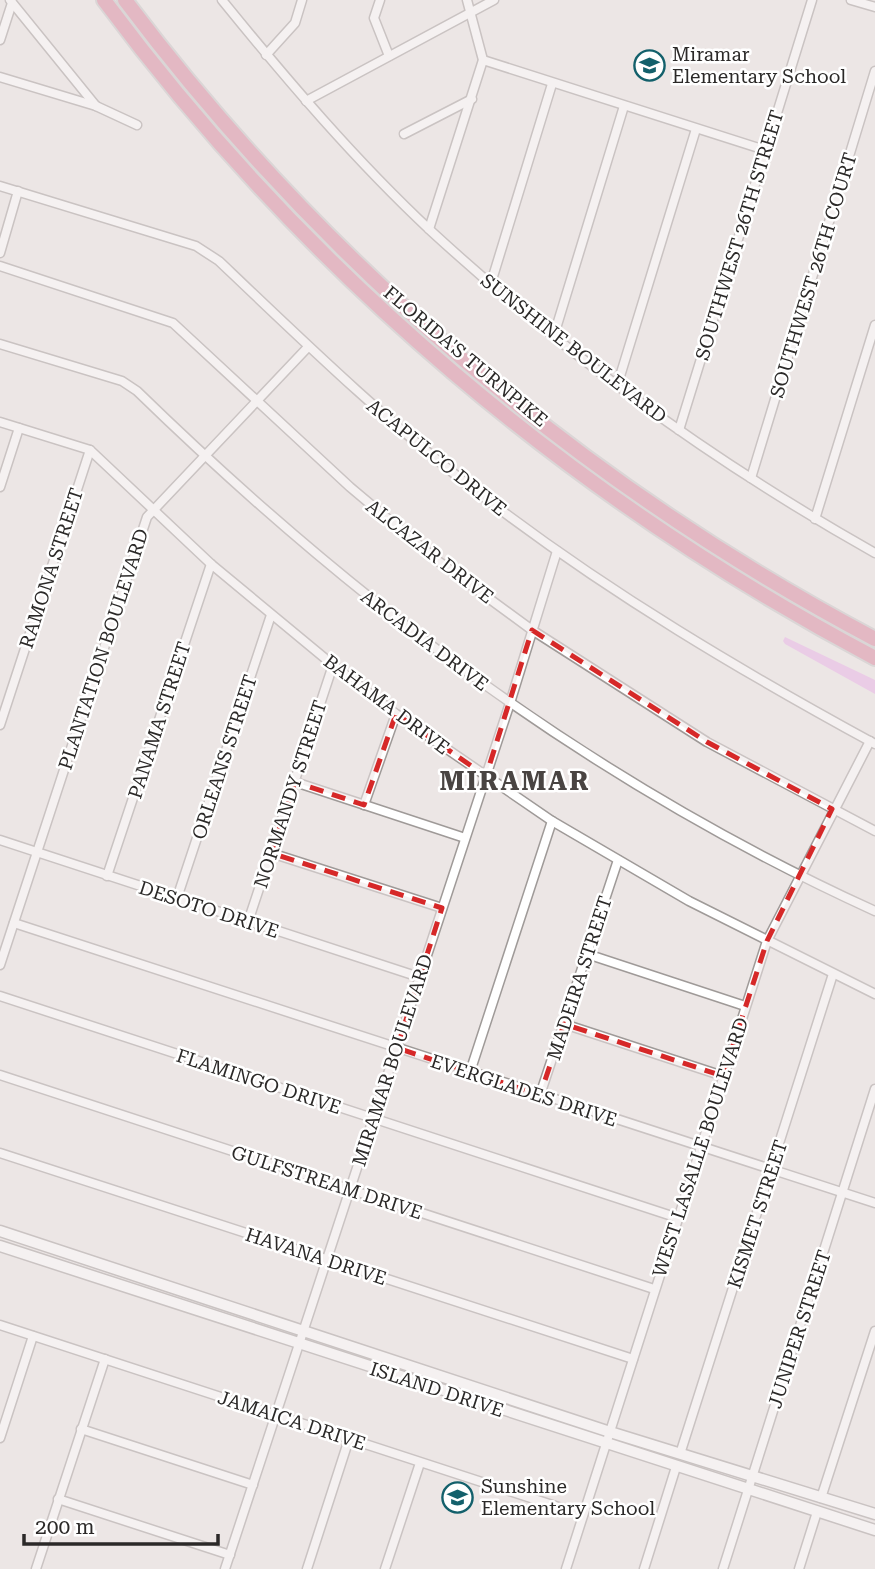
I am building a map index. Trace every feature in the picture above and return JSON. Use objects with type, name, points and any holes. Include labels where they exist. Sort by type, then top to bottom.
[{"type":"highway","name":"FLORIDA'S TURNPIKE","points":[[104,0],[164,79],[268,198],[355,285],[434,357],[518,427],[638,516],[754,590],[875,658]]},
{"type":"highway","name":"FLORIDA'S TURNPIKE","points":[[125,0],[182,74],[259,163],[368,274],[441,341],[557,436],[654,506],[762,576],[875,639]]},
{"type":"street","name":"SUNSHINE BOULEVARD","points":[[222,0],[306,102],[429,229],[491,283],[617,386],[679,430],[815,519],[875,553]]},
{"type":"street","points":[[267,55],[295,23],[303,0]]},
{"type":"street","points":[[380,0],[374,18],[389,56]]},
{"type":"street","points":[[429,229],[484,60],[468,13],[467,0]]},
{"type":"street","points":[[306,102],[494,0]]},
{"type":"street","name":"SOUTHWEST 26TH STREET","points":[[679,430],[812,0]]},
{"type":"street","points":[[851,0],[875,7]]},
{"type":"street","points":[[0,40],[11,1]]},
{"type":"street","points":[[11,1],[96,106]]},
{"type":"street","points":[[484,60],[765,150]]},
{"type":"street","name":"SOUTHWEST 26TH COURT","points":[[751,478],[875,71]]},
{"type":"street","points":[[0,77],[96,106],[137,125]]},
{"type":"street","points":[[491,283],[552,83]]},
{"type":"street","points":[[404,134],[471,99]]},
{"type":"street","points":[[554,335],[624,106]]},
{"type":"street","points":[[617,386],[696,129]]},
{"type":"street","name":"ACAPULCO DRIVE","points":[[0,186],[196,246],[219,261],[366,400],[477,491],[557,551],[611,589],[747,674],[872,742]]},
{"type":"street","points":[[0,253],[18,191]]},
{"type":"street","name":"ALCAZAR DRIVE","points":[[0,266],[173,323],[256,402],[438,561],[532,630],[707,742],[875,831]]},
{"type":"street","points":[[815,519],[875,325]]},
{"type":"street","name":"ARCADIA DRIVE","points":[[0,344],[122,381],[137,391],[205,457],[309,550],[398,622],[572,747],[666,804],[798,875],[875,911]]},
{"type":"street","name":"PLANTATION BOULEVARD","points":[[0,965],[147,517],[308,346]]},
{"type":"street","name":"BAHAMA DRIVE","points":[[0,422],[90,450],[211,564],[333,665],[396,714],[552,821],[766,941],[875,994]]},
{"type":"street","points":[[0,487],[19,428]]},
{"type":"street","name":"RAMONA STREET","points":[[0,725],[90,450]]},
{"type":"street","name":"MIRAMAR BOULEVARD","points":[[225,1569],[510,703],[557,551]]},
{"type":"street","name":"PANAMA STREET","points":[[107,876],[211,564]]},
{"type":"street","name":"ORLEANS STREET","points":[[177,898],[271,615]]},
{"type":"street","name":"NORMANDY STREET","points":[[248,922],[333,665]]},
{"type":"street","points":[[364,805],[396,714]]},
{"type":"street","name":"WEST LASALLE BOULEVARD","points":[[566,1569],[766,941],[832,809],[872,742]]},
{"type":"street","points":[[295,782],[465,838]]},
{"type":"street","points":[[470,1073],[552,821]]},
{"type":"street","name":"DESOTO DRIVE","points":[[0,840],[419,977]]},
{"type":"street","points":[[271,853],[442,908]]},
{"type":"street","name":"MADEIRA STREET","points":[[540,1095],[618,860]]},
{"type":"street","name":"EVERGLADES DRIVE","points":[[14,923],[875,1203]]},
{"type":"street","points":[[587,954],[745,1006]]},
{"type":"street","name":"KISMET STREET","points":[[680,1454],[833,974]]},
{"type":"street","name":"FLAMINGO DRIVE","points":[[0,996],[678,1218]]},
{"type":"street","points":[[564,1024],[723,1076]]},
{"type":"street","name":"GULFSTREAM DRIVE","points":[[0,1075],[654,1289]]},
{"type":"street","name":"JUNIPER STREET","points":[[723,1569],[875,1088]]},
{"type":"street","name":"HAVANA DRIVE","points":[[0,1153],[633,1359]]},
{"type":"street","name":"ISLAND DRIVE","points":[[0,1231],[610,1432],[875,1514]]},
{"type":"street","name":"ISLAND DRIVE","points":[[0,1246],[875,1530]]},
{"type":"street","name":"JAMAICA DRIVE","points":[[0,1325],[583,1515]]},
{"type":"street","points":[[821,1498],[875,1331]]},
{"type":"street","points":[[0,1438],[33,1336]]},
{"type":"street","points":[[36,1569],[105,1359]]},
{"type":"street","points":[[81,1429],[253,1485]]},
{"type":"street","points":[[307,1569],[349,1439]]},
{"type":"street","points":[[385,1569],[420,1463]]},
{"type":"street","points":[[644,1569],[676,1467]]},
{"type":"street","points":[[58,1499],[230,1555]]},
{"type":"street","points":[[799,1569],[817,1512]]},
{"type":"highlighted area","points":[[532,630],[707,742],[832,809],[767,941],[723,1076],[564,1024],[540,1095],[397,1048],[442,908],[271,853],[295,782],[364,805],[396,714],[486,776]]},
{"type":"shaded area","points":[[785,637],[875,680],[875,694],[785,644]]},
{"type":"place","name":"Miramar Elementary School","points":[[649,65]]},
{"type":"place","name":"Sunshine Elementary School","points":[[458,1497]]},
{"type":"district","name":"MIRAMAR","points":[[515,781]]}]
